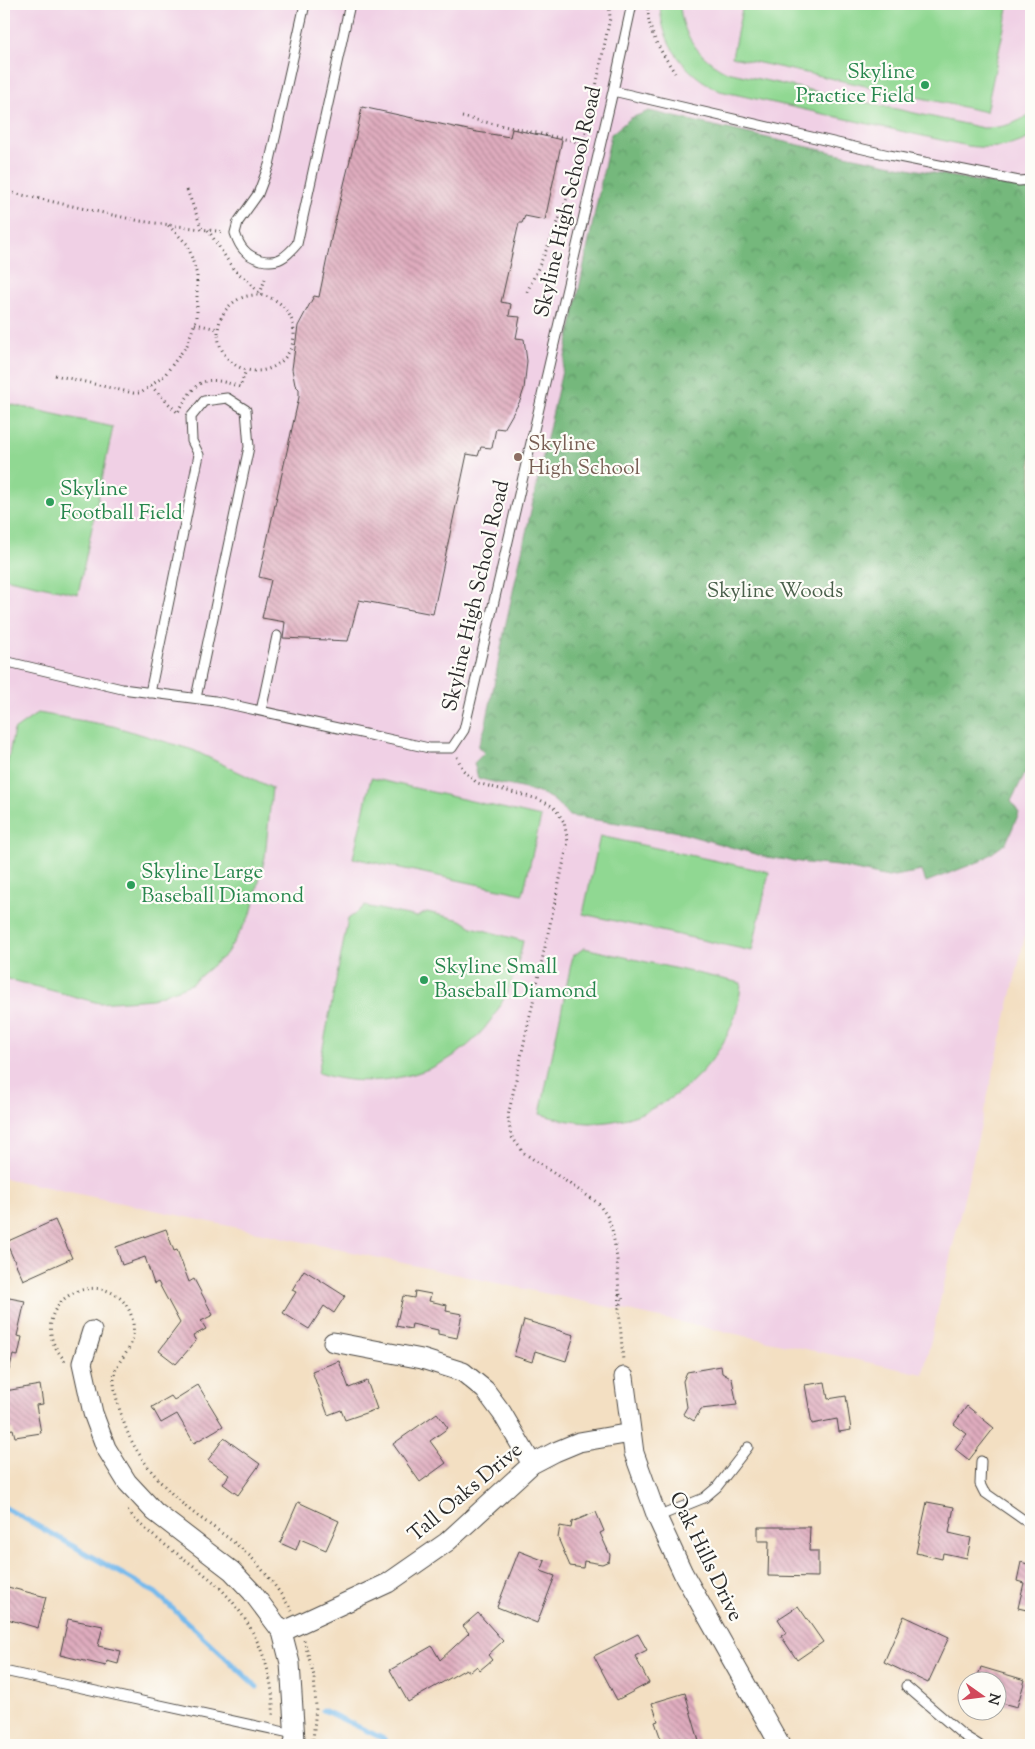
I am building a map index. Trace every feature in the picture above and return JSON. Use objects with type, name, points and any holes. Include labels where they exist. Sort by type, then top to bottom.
[{"type":"street","points":[[92,1331],[82,1363],[92,1413],[106,1448],[126,1482],[155,1512],[232,1571],[252,1592],[282,1632],[290,1663],[294,1739]]},
{"type":"street","points":[[334,1342],[422,1359],[463,1372],[485,1390],[502,1413],[532,1464]]},
{"type":"street","name":"Oak Hills Drive","points":[[624,1377],[634,1454],[657,1518],[683,1573],[779,1745]]},
{"type":"street","name":"Tall Oaks Drive","points":[[282,1632],[388,1583],[447,1542],[532,1464],[579,1442],[631,1433]]},
{"type":"lane","points":[[305,4],[269,164],[258,194],[238,222],[235,233],[243,250],[252,258],[270,262],[278,261],[287,256],[297,244],[350,4]]},
{"type":"lane","name":"Skyline High School Road","points":[[452,748],[464,730],[632,4]]},
{"type":"lane","points":[[613,91],[889,155],[1019,181],[1031,180]]},
{"type":"lane","points":[[150,693],[199,455],[192,441],[191,416],[204,401],[227,398],[246,410],[249,447],[196,698]]},
{"type":"lane","points":[[261,711],[277,636]]},
{"type":"lane","points":[[4,661],[122,689],[214,701],[429,748],[452,748]]},
{"type":"lane","points":[[657,1518],[704,1498],[717,1487],[748,1447]]},
{"type":"lane","points":[[981,1461],[980,1484],[984,1492],[1031,1524]]},
{"type":"lane","points":[[4,1672],[272,1729],[294,1739]]},
{"type":"lane","points":[[906,1686],[963,1735],[979,1745]]},
{"type":"path","points":[[527,292],[547,250],[567,199],[583,143],[610,18],[609,4]]},
{"type":"path","points":[[648,4],[650,29],[656,45],[675,73]]},
{"type":"path","points":[[462,117],[583,143]]},
{"type":"path","points":[[187,190],[202,229]]},
{"type":"path","points":[[4,192],[140,221],[235,233]]},
{"type":"path","points":[[54,375],[133,393],[141,393],[164,376],[187,345],[197,317],[197,276],[188,245],[168,225]]},
{"type":"path","points":[[208,230],[234,270],[248,280],[260,295]]},
{"type":"path","points":[[260,295],[265,278]]},
{"type":"path","points":[[260,295],[272,298],[283,305],[290,315],[294,328],[294,340],[290,352],[282,362],[271,369],[259,372],[246,370],[234,365],[225,356],[220,345],[218,329],[226,309],[236,300],[260,295]]},
{"type":"path","points":[[195,324],[218,329]]},
{"type":"path","points":[[151,386],[178,413],[188,392],[204,380],[220,380],[240,387],[246,370]]},
{"type":"path","points":[[452,748],[463,770],[477,783],[546,802],[554,807],[564,822],[568,842],[508,1116],[508,1126],[511,1136],[524,1153],[598,1202],[602,1209],[612,1229],[617,1258],[619,1293],[623,1300],[619,1308],[622,1350]]},
{"type":"path","points":[[69,1366],[57,1350],[51,1334],[52,1317],[60,1303],[71,1293],[86,1288],[98,1288],[112,1292],[123,1301],[132,1318],[134,1335],[129,1348],[115,1368],[114,1379],[118,1399],[130,1436],[148,1467],[170,1492],[191,1511],[250,1556],[278,1589],[293,1612]]},
{"type":"path","points":[[128,1510],[145,1529],[218,1586],[250,1625],[265,1660],[273,1712],[272,1729]]},
{"type":"path","points":[[303,1637],[314,1676],[316,1707],[312,1745]]},
{"type":"shaded area","name":"Skyline High School","points":[[4,4],[1031,4],[1031,910],[923,1374],[4,1178]]},
{"type":"green space","points":[[660,4],[680,4],[684,26],[694,45],[708,60],[727,72],[983,128],[1009,125],[1031,113],[1031,137],[1000,147],[968,146],[720,91],[696,76],[677,56],[665,32],[661,19]]},
{"type":"green space","name":"Skyline Practice Field","points":[[743,4],[1009,4],[986,112],[732,57]]},
{"type":"green space","name":"Skyline Woods","points":[[649,111],[887,164],[1031,190],[1031,769],[1026,771],[1011,801],[1019,813],[1006,843],[981,861],[926,882],[922,871],[888,877],[837,866],[766,857],[674,831],[569,816],[552,799],[545,795],[478,778],[474,763],[484,753],[478,747],[485,728],[611,134],[631,118]]},
{"type":"green space","name":"Skyline Football Field","points":[[4,403],[113,427],[78,594],[4,578]]},
{"type":"green space","name":"Skyline Large Baseball Diamond","points":[[38,713],[113,726],[193,750],[272,788],[265,857],[251,914],[226,954],[191,984],[152,999],[99,1003],[4,978],[4,779],[14,730]]},
{"type":"green space","points":[[371,778],[541,817],[523,894],[353,858]]},
{"type":"green space","points":[[600,836],[769,872],[752,951],[583,914]]},
{"type":"green space","name":"Skyline Small Baseball Diamond","points":[[365,906],[417,917],[427,912],[461,920],[472,927],[523,941],[517,966],[497,1010],[484,1029],[467,1046],[448,1059],[426,1070],[401,1077],[370,1081],[349,1080],[318,1073],[348,919]]},
{"type":"green space","name":"Skyline Small Baseball Diamond","points":[[584,948],[741,983],[736,1011],[726,1037],[711,1061],[692,1082],[669,1099],[644,1112],[617,1120],[583,1123],[540,1114],[573,956]]},
{"type":"building","points":[[362,107],[477,132],[510,137],[512,129],[562,140],[545,220],[525,216],[522,223],[519,223],[501,302],[511,304],[509,316],[520,317],[516,338],[524,339],[527,361],[524,389],[520,401],[504,429],[496,428],[492,448],[481,447],[478,456],[467,454],[433,614],[359,600],[348,641],[283,638],[285,622],[262,618],[271,580],[259,577],[299,397],[299,389],[295,385],[292,369],[298,326],[314,296],[319,297]]},
{"type":"building","points":[[55,1220],[72,1258],[23,1280],[6,1242]]},
{"type":"building","points":[[166,1229],[174,1251],[177,1250],[189,1282],[194,1279],[213,1315],[201,1321],[206,1329],[193,1336],[196,1341],[176,1364],[159,1351],[180,1323],[158,1282],[154,1284],[145,1257],[122,1265],[116,1247]]},
{"type":"building","points":[[304,1270],[345,1296],[334,1313],[324,1306],[309,1329],[283,1313],[296,1292],[292,1290]]},
{"type":"building","points":[[415,1291],[431,1294],[429,1301],[447,1305],[446,1311],[462,1314],[457,1338],[438,1334],[438,1330],[412,1324],[411,1329],[396,1326],[403,1296],[414,1298]]},
{"type":"building","points":[[4,1297],[25,1301],[17,1336],[22,1337],[18,1356],[13,1355],[9,1370],[4,1370]]},
{"type":"building","points":[[524,1320],[574,1335],[566,1361],[535,1351],[532,1362],[514,1356]]},
{"type":"building","points":[[339,1361],[349,1388],[367,1381],[377,1409],[345,1420],[341,1410],[328,1415],[312,1371]]},
{"type":"building","points":[[721,1366],[722,1373],[732,1379],[737,1405],[701,1409],[694,1421],[683,1414],[687,1407],[683,1381],[687,1372]]},
{"type":"building","points":[[825,1382],[828,1399],[846,1396],[851,1430],[839,1432],[837,1419],[812,1424],[805,1385]]},
{"type":"building","points":[[40,1385],[43,1404],[36,1405],[41,1433],[15,1437],[13,1429],[7,1430],[5,1416],[9,1416],[5,1391]]},
{"type":"building","points":[[198,1385],[223,1426],[194,1443],[177,1414],[161,1423],[152,1407],[171,1396],[174,1400]]},
{"type":"building","points":[[967,1406],[994,1428],[969,1460],[955,1449],[967,1434],[954,1424]]},
{"type":"building","points":[[437,1413],[448,1428],[430,1441],[446,1463],[420,1482],[393,1444]]},
{"type":"building","points":[[224,1438],[260,1464],[238,1495],[223,1484],[229,1475],[208,1460]]},
{"type":"building","points":[[298,1502],[339,1521],[326,1550],[300,1539],[296,1550],[280,1543]]},
{"type":"building","points":[[927,1502],[954,1507],[949,1533],[971,1538],[967,1558],[943,1553],[942,1559],[916,1553]]},
{"type":"building","points":[[596,1512],[604,1531],[600,1533],[610,1555],[609,1561],[602,1564],[584,1561],[583,1568],[570,1566],[558,1538],[560,1526],[571,1528],[572,1522]]},
{"type":"building","points":[[758,1527],[810,1527],[809,1551],[818,1551],[818,1577],[768,1576],[769,1541],[758,1541]]},
{"type":"building","points":[[519,1551],[545,1561],[541,1571],[555,1576],[537,1623],[497,1607]]},
{"type":"building","points":[[1021,1562],[1031,1565],[1031,1611],[1018,1608],[1024,1583],[1017,1581]]},
{"type":"building","points":[[4,1586],[46,1597],[38,1628],[4,1618]]},
{"type":"building","points":[[798,1606],[823,1642],[797,1660],[781,1636],[787,1633],[778,1619]]},
{"type":"building","points":[[478,1613],[503,1641],[488,1655],[492,1660],[480,1670],[477,1666],[470,1672],[466,1669],[408,1702],[390,1670],[432,1646],[440,1660],[469,1633],[463,1626]]},
{"type":"building","points":[[904,1616],[949,1637],[928,1683],[884,1662]]},
{"type":"building","points":[[68,1619],[103,1626],[98,1646],[121,1651],[118,1664],[107,1661],[106,1666],[60,1655]]},
{"type":"building","points":[[638,1634],[647,1650],[635,1656],[649,1683],[617,1700],[594,1656]]},
{"type":"building","points":[[981,1667],[998,1672],[979,1672]]},
{"type":"building","points":[[1008,1675],[1025,1680],[1017,1707],[1008,1705]]},
{"type":"building","points":[[685,1693],[699,1741],[685,1745],[663,1745],[655,1722],[658,1721],[652,1703]]},
{"type":"waterway","points":[[4,1507],[156,1593],[257,1687]]},
{"type":"waterway","points":[[323,1710],[384,1739],[388,1745]]},
{"type":"place","name":"Skyline Practice Field","points":[[925,85]]},
{"type":"place","name":"Skyline High School","points":[[518,457]]},
{"type":"place","name":"Skyline Football Field","points":[[50,502]]},
{"type":"place","name":"Skyline Large Baseball Diamond","points":[[131,885]]},
{"type":"place","name":"Skyline Small Baseball Diamond","points":[[424,980]]}]
